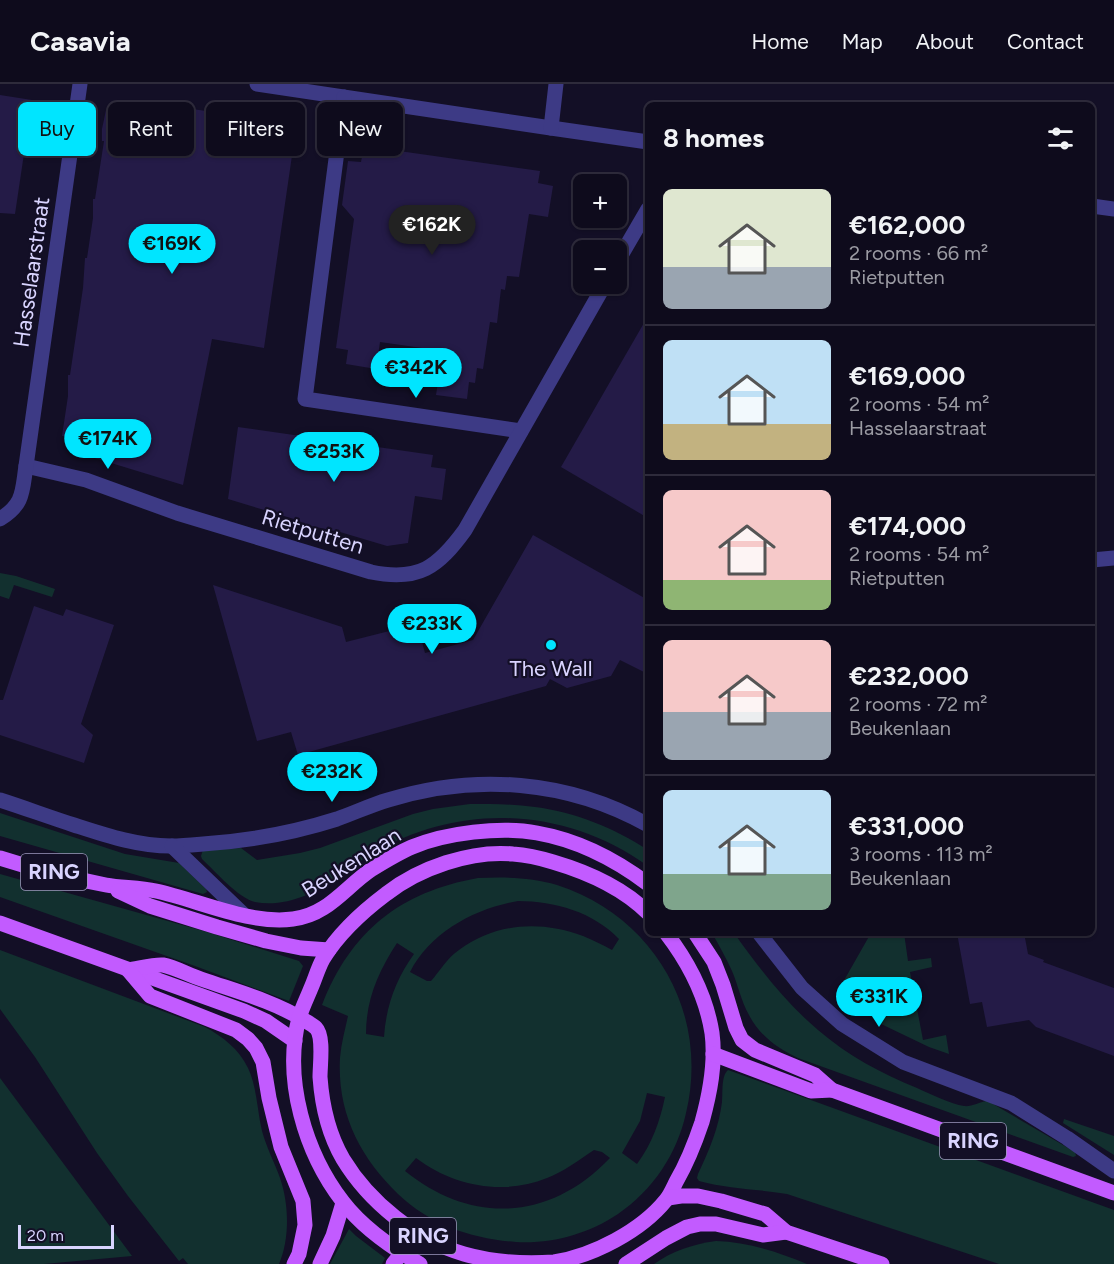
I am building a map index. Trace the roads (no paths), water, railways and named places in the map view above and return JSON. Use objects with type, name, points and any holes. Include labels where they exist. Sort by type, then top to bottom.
[{"type":"main road","name":"Beukenlaan","points":[[0,858],[108,885],[154,890],[244,915],[277,920],[308,916],[323,910],[360,877],[387,859],[414,846],[445,837],[477,832],[506,830],[537,833],[569,842],[603,855],[645,882]]},
{"type":"main road","name":"RING","points":[[420,1264],[397,1259],[343,1203],[328,1181],[305,1131],[297,1100],[294,1069],[299,1017],[322,961],[329,950],[358,917],[400,883],[443,864],[487,854],[512,853],[564,865],[594,876],[623,892],[645,910]]},
{"type":"main road","name":"Beukenlaan","points":[[108,885],[150,906],[217,927],[266,941],[301,948],[329,950]]},
{"type":"main road","name":"RING","points":[[0,923],[244,1011],[266,1021],[296,1041]]},
{"type":"main road","name":"RING","points":[[128,970],[162,965],[278,1007],[316,1028],[321,1036],[320,1077],[324,1108],[333,1137],[344,1159],[377,1201],[418,1233],[463,1254],[522,1263],[553,1262],[588,1253],[608,1244],[636,1228],[653,1214],[668,1198],[697,1136],[713,1070],[712,1034],[708,1013],[695,976],[668,936]]},
{"type":"main road","name":"RING","points":[[697,936],[714,962],[742,1040],[755,1050],[815,1075],[832,1090],[1114,1193]]},
{"type":"main road","name":"RING","points":[[128,970],[150,996],[236,1030],[248,1039],[263,1062],[281,1146],[303,1201],[305,1225],[299,1254],[294,1264]]},
{"type":"main road","name":"RING","points":[[713,1054],[811,1091],[832,1090]]},
{"type":"main road","points":[[668,1198],[698,1196],[765,1214],[786,1232],[882,1264]]},
{"type":"main road","points":[[320,1264],[333,1236],[343,1203]]},
{"type":"main road","points":[[626,1264],[666,1238],[687,1227],[700,1224],[716,1224],[763,1235],[786,1232]]},
{"type":"main road","name":"RING","points":[[397,1259],[418,1233]]},
{"type":"street","name":"Hasselaarstraat","points":[[0,519],[9,513],[20,500],[80,84]]},
{"type":"street","points":[[259,84],[645,141]]},
{"type":"street","points":[[551,128],[556,84]]},
{"type":"street","points":[[344,97],[305,399],[521,431]]},
{"type":"street","points":[[1095,206],[1114,209]]},
{"type":"street","points":[[627,245],[645,214]]},
{"type":"street","name":"Rietputten","points":[[26,466],[86,480],[177,513],[371,572],[406,575],[420,571],[443,558],[465,530],[599,294]]},
{"type":"street","points":[[1095,560],[1114,558]]},
{"type":"street","name":"Beukenlaan","points":[[0,800],[110,837],[141,844],[172,846],[226,842],[288,833],[399,797],[456,785],[488,783],[555,790],[626,813],[645,823]]},
{"type":"street","points":[[172,846],[244,915]]},
{"type":"street","points":[[761,936],[802,988],[842,1024],[903,1062],[1011,1103],[1114,1171]]},
{"type":"place","name":"The Wall","points":[[551,645]]}]
